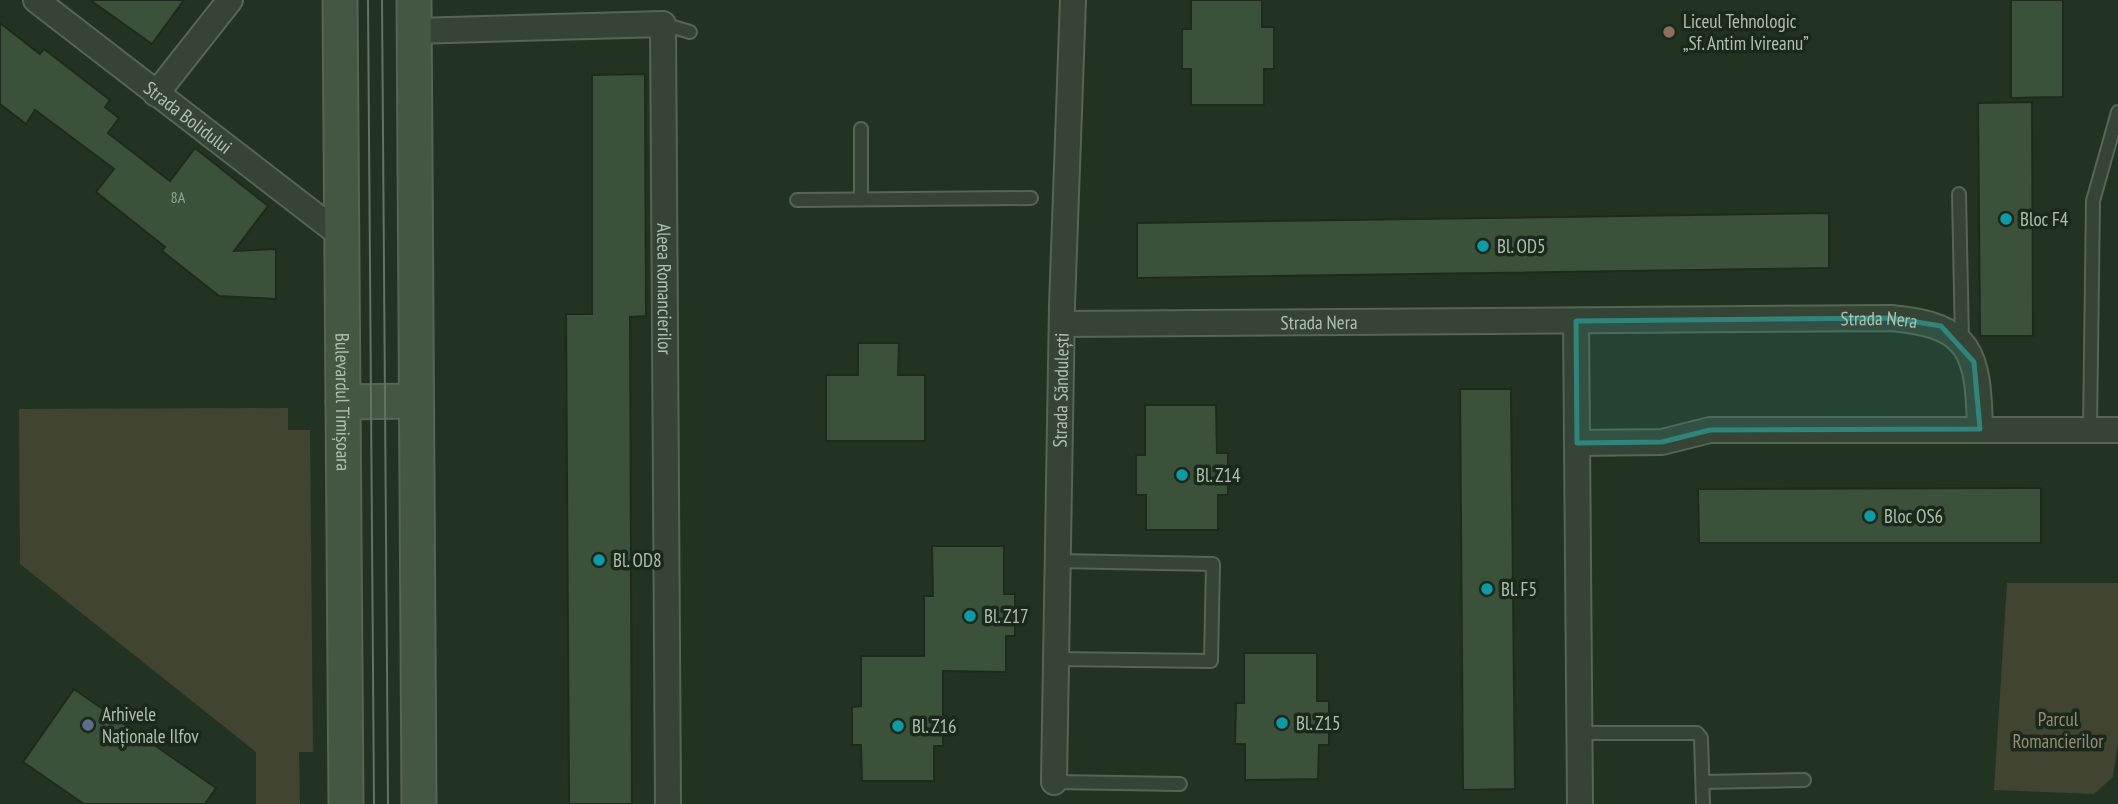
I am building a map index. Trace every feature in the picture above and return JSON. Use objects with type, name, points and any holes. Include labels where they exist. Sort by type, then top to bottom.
[{"type":"main road","name":"Bulevardul Timișoara","points":[[340,0],[346,804]]},
{"type":"main road","points":[[414,15],[419,804]]},
{"type":"main road","points":[[343,402],[416,401]]},
{"type":"street","name":"Strada Bolidului","points":[[36,0],[342,236]]},
{"type":"street","points":[[156,94],[230,0]]},
{"type":"street","name":"Strada Săndulești","points":[[1054,782],[1062,324],[1073,0]]},
{"type":"street","points":[[414,15],[663,24]]},
{"type":"street","name":"Aleea Romancierilor","points":[[663,24],[668,804]]},
{"type":"street","name":"Strada Nera","points":[[1062,324],[1891,318],[1941,326],[1962,345]]},
{"type":"street","points":[[1576,321],[1580,804]]},
{"type":"street","points":[[1962,345],[1974,362],[1980,429]]},
{"type":"street","points":[[1577,443],[1662,442],[1710,430],[2118,430]]},
{"type":"lane","points":[[663,24],[690,32]]},
{"type":"lane","points":[[2090,429],[2094,201],[2118,112]]},
{"type":"lane","points":[[861,128],[861,199]]},
{"type":"lane","points":[[1959,194],[1962,345]]},
{"type":"lane","points":[[797,200],[1031,198]]},
{"type":"lane","points":[[1056,659],[1211,662],[1213,564],[1058,561]]},
{"type":"lane","points":[[1579,733],[1697,733],[1701,738],[1703,804]]},
{"type":"lane","points":[[1703,782],[1804,780]]},
{"type":"lane","points":[[1054,782],[1180,784]]},
{"type":"highlighted area","points":[[1891,318],[1941,326],[1974,362],[1980,429],[1710,430],[1662,442],[1577,443],[1576,321]]},
{"type":"green space","points":[[288,408],[288,430],[310,430],[313,752],[299,752],[300,804],[256,804],[256,752],[20,564],[19,409]]},
{"type":"green space","name":"Parcul Romancierilor","points":[[2007,583],[2118,583],[2118,743],[2113,777],[2094,794],[1994,790]]},
{"type":"building","points":[[90,0],[184,0],[152,44]]},
{"type":"building","points":[[1191,0],[1262,0],[1262,27],[1274,27],[1274,69],[1264,69],[1264,105],[1191,105],[1191,69],[1182,69],[1182,29],[1191,29]]},
{"type":"building","points":[[2011,0],[2063,0],[2063,97],[2011,98]]},
{"type":"building","points":[[0,23],[40,54],[44,49],[110,100],[105,107],[119,118],[108,133],[170,181],[195,148],[268,206],[234,251],[276,249],[276,299],[219,296],[162,251],[165,247],[96,192],[114,169],[35,110],[26,124],[0,104]]},
{"type":"building","name":"Bl. OD8","points":[[645,74],[646,316],[630,317],[632,804],[569,804],[566,314],[592,314],[592,75]]},
{"type":"building","name":"Bloc F4","points":[[2032,102],[2033,336],[1980,336],[1978,103]]},
{"type":"building","name":"Bl. OD5","points":[[1829,213],[1829,268],[1137,278],[1137,223]]},
{"type":"building","points":[[858,343],[899,343],[898,375],[925,375],[925,441],[826,441],[826,375],[858,375]]},
{"type":"building","name":"Bl. F5","points":[[1460,389],[1511,389],[1515,789],[1463,790]]},
{"type":"building","name":"Bl. Z14","points":[[1145,405],[1216,405],[1217,453],[1228,453],[1228,495],[1218,495],[1218,530],[1146,530],[1146,495],[1136,495],[1136,455],[1145,455]]},
{"type":"building","name":"Bloc OS6","points":[[2041,488],[2041,543],[1699,543],[1698,489]]},
{"type":"building","points":[[932,546],[1004,546],[1004,594],[1015,594],[1015,636],[1006,636],[1006,672],[943,671],[943,746],[934,746],[934,781],[862,781],[861,745],[852,745],[852,707],[861,706],[861,656],[924,656],[924,596],[933,596]]},
{"type":"building","name":"Bl. Z15","points":[[1244,653],[1317,653],[1317,701],[1329,701],[1329,745],[1319,745],[1318,779],[1245,780],[1245,744],[1235,744],[1236,703],[1244,703]]},
{"type":"building","name":"Arhivele Naționale Ilfov","points":[[74,689],[216,788],[205,804],[84,804],[23,762]]},
{"type":"tram line","points":[[368,0],[374,804]]},
{"type":"tram line","points":[[382,0],[388,804]]},
{"type":"place","name":"Liceul Tehnologic „Sf. Antim Ivireanu”","points":[[1669,32]]},
{"type":"place","name":"Bloc F4","points":[[2006,219]]},
{"type":"place","name":"Bl. OD5","points":[[1483,246]]},
{"type":"place","name":"Bl. Z14","points":[[1182,475]]},
{"type":"place","name":"Bloc OS6","points":[[1870,516]]},
{"type":"place","name":"Bl. OD8","points":[[599,560]]},
{"type":"place","name":"Bl. F5","points":[[1487,589]]},
{"type":"place","name":"Bl. Z17","points":[[970,616]]},
{"type":"place","name":"Bl. Z15","points":[[1282,723]]},
{"type":"place","name":"Arhivele Naționale Ilfov","points":[[88,725]]},
{"type":"place","name":"Bl. Z16","points":[[898,726]]}]
